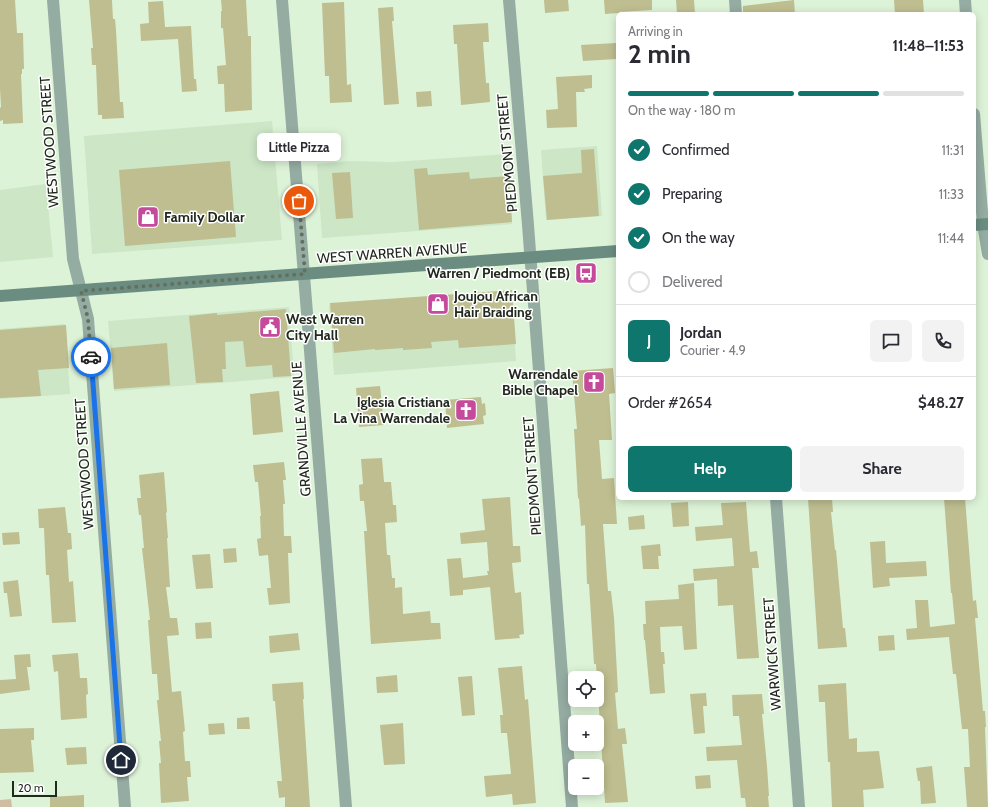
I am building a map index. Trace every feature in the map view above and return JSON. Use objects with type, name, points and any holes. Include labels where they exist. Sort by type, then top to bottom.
[{"type":"main road","name":"WEST WARREN AVENUE","points":[[0,296],[616,251]]},
{"type":"street","name":"WESTWOOD STREET","points":[[53,0],[73,258],[88,319],[125,807]]},
{"type":"street","name":"GRANDVILLE AVENUE","points":[[282,0],[305,274],[312,388],[346,807]]},
{"type":"street","name":"PIEDMONT STREET","points":[[509,0],[572,807]]},
{"type":"street","points":[[735,0],[736,12]]},
{"type":"street","points":[[965,0],[966,12]]},
{"type":"street","points":[[976,142],[982,224],[988,254]]},
{"type":"street","name":"WARWICK STREET","points":[[776,500],[799,807]]},
{"type":"shaded area","points":[[272,121],[282,240],[92,254],[84,136]]},
{"type":"shaded area","points":[[597,146],[602,216],[546,220],[541,150]]},
{"type":"shaded area","points":[[507,154],[512,224],[322,238],[317,164],[350,161],[393,162]]},
{"type":"shaded area","points":[[46,184],[53,257],[0,262],[0,190]]},
{"type":"shaded area","points":[[511,290],[516,361],[334,375],[329,305]]},
{"type":"shaded area","points":[[289,307],[294,377],[114,391],[108,321]]},
{"type":"shaded area","points":[[65,324],[70,394],[0,399],[0,329]]},
{"type":"shaded area","points":[[11,799],[12,807],[0,807],[0,800]]},
{"type":"building","points":[[0,0],[15,0],[17,33],[23,33],[24,69],[22,69],[21,74],[23,123],[3,124],[3,120],[0,121]]},
{"type":"building","points":[[89,0],[112,0],[113,19],[115,19],[116,30],[120,102],[123,102],[124,118],[102,119],[102,115],[98,115],[96,65],[92,65],[91,48],[93,48]]},
{"type":"building","points":[[221,0],[246,0],[248,36],[251,36],[252,110],[225,112],[224,84],[218,84],[217,66],[226,65],[223,28],[221,28]]},
{"type":"building","points":[[544,0],[568,0],[569,11],[545,13]]},
{"type":"building","points":[[604,0],[652,0],[652,10],[605,14]]},
{"type":"building","points":[[676,0],[694,0],[695,12],[677,12]]},
{"type":"building","points":[[794,0],[795,12],[743,12],[743,6]]},
{"type":"building","points":[[894,0],[923,0],[924,12],[895,12]]},
{"type":"building","points":[[163,1],[165,27],[191,26],[194,79],[196,79],[197,91],[182,92],[178,39],[141,41],[140,24],[149,23],[148,2]]},
{"type":"building","points":[[344,2],[347,85],[351,84],[352,102],[330,103],[329,76],[325,76],[322,3]]},
{"type":"building","points":[[393,7],[394,21],[392,21],[399,104],[384,105],[378,8]]},
{"type":"building","points":[[488,23],[489,42],[483,42],[486,83],[489,83],[490,102],[461,105],[457,44],[454,44],[453,25]]},
{"type":"building","points":[[616,43],[616,59],[583,61],[581,45]]},
{"type":"building","points":[[592,75],[592,88],[584,89],[585,92],[576,92],[577,127],[547,128],[546,110],[558,109],[556,77]]},
{"type":"building","points":[[431,91],[432,106],[417,107],[416,92]]},
{"type":"building","points":[[594,149],[599,216],[547,220],[543,176],[582,173],[581,150]]},
{"type":"building","points":[[230,161],[236,237],[125,246],[119,170]]},
{"type":"building","points":[[427,168],[428,175],[469,172],[470,179],[509,176],[512,222],[419,230],[414,169]]},
{"type":"building","points":[[350,172],[353,218],[336,219],[332,173]]},
{"type":"building","points":[[512,290],[516,344],[459,348],[458,340],[431,342],[432,348],[403,350],[403,348],[375,349],[334,353],[330,303]]},
{"type":"building","points":[[286,309],[291,376],[273,377],[272,365],[246,367],[243,341],[225,342],[226,369],[222,369],[223,382],[196,383],[189,316]]},
{"type":"building","points":[[66,325],[69,368],[38,370],[41,396],[0,398],[0,330]]},
{"type":"building","points":[[167,343],[170,385],[114,389],[111,348]]},
{"type":"building","points":[[613,368],[615,393],[609,394],[612,440],[599,440],[602,479],[614,478],[617,524],[603,524],[608,591],[611,591],[614,618],[618,692],[615,693],[618,729],[625,728],[627,744],[622,744],[628,802],[605,803],[604,759],[602,759],[602,751],[604,751],[604,715],[599,715],[599,707],[604,707],[604,671],[596,671],[596,664],[594,664],[589,584],[587,584],[585,525],[581,526],[579,498],[578,499],[574,429],[577,429],[572,371]]},
{"type":"building","points":[[380,386],[384,425],[359,427],[356,388]]},
{"type":"building","points":[[279,391],[283,432],[253,435],[250,394]]},
{"type":"building","name":"Iglesia Cristiana La Vina Warrendale","points":[[481,397],[482,404],[485,403],[486,415],[483,416],[484,424],[447,428],[445,400]]},
{"type":"building","points":[[382,458],[384,482],[391,482],[393,505],[396,505],[397,522],[385,523],[387,555],[390,555],[392,578],[395,578],[395,588],[402,587],[403,614],[430,611],[431,623],[440,623],[441,639],[371,644],[364,531],[367,531],[364,501],[360,501],[359,485],[363,484],[361,459]]},
{"type":"building","points":[[284,462],[286,480],[283,480],[285,504],[283,504],[284,536],[291,536],[292,553],[288,553],[290,603],[269,605],[267,588],[271,588],[268,555],[259,556],[257,539],[261,538],[261,516],[258,482],[255,482],[253,465]]},
{"type":"building","points":[[164,472],[170,587],[166,587],[170,618],[177,618],[179,635],[167,636],[172,692],[181,691],[185,731],[183,732],[185,761],[190,761],[191,777],[187,777],[189,801],[161,803],[159,763],[161,763],[159,741],[161,741],[157,700],[159,700],[157,674],[152,674],[148,620],[150,620],[142,548],[144,548],[141,515],[139,515],[137,498],[141,498],[139,475]]},
{"type":"building","points":[[510,497],[513,546],[520,546],[521,562],[512,563],[515,593],[521,592],[524,634],[519,635],[520,638],[495,640],[490,587],[463,590],[463,595],[450,596],[447,559],[461,558],[463,578],[488,575],[487,542],[461,544],[460,533],[485,530],[482,499]]},
{"type":"building","points":[[808,500],[832,500],[833,512],[831,512],[843,628],[845,628],[847,647],[818,649]]},
{"type":"building","points":[[944,500],[965,500],[973,601],[976,600],[978,618],[975,618],[983,711],[985,711],[988,807],[967,807],[964,767],[970,767],[968,729],[962,729],[956,674],[953,674],[949,637],[907,640],[906,629],[917,628],[915,600],[928,600],[930,627],[955,624],[951,593]]},
{"type":"building","points":[[688,502],[689,526],[673,527],[671,503]]},
{"type":"building","points":[[746,502],[750,552],[757,551],[759,568],[752,568],[759,658],[737,659],[733,605],[718,606],[717,579],[694,581],[693,569],[734,566],[732,538],[696,541],[695,527],[723,525],[721,503]]},
{"type":"building","points":[[65,507],[68,533],[71,533],[72,549],[67,550],[69,582],[73,581],[76,622],[52,623],[49,575],[46,575],[44,528],[39,528],[38,509]]},
{"type":"building","points":[[644,515],[645,529],[629,530],[628,517]]},
{"type":"building","points":[[19,532],[20,544],[3,545],[2,533]]},
{"type":"building","points":[[885,541],[886,563],[926,561],[927,576],[889,578],[890,586],[873,588],[870,542]]},
{"type":"building","points":[[660,544],[661,556],[658,556],[659,569],[643,569],[641,546]]},
{"type":"building","points":[[236,548],[237,562],[224,563],[223,549]]},
{"type":"building","points":[[210,554],[213,588],[196,589],[192,555]]},
{"type":"building","points":[[18,580],[22,616],[10,617],[7,593],[4,593],[3,582]]},
{"type":"building","points":[[694,583],[697,649],[684,650],[682,626],[660,627],[661,652],[664,652],[665,664],[663,664],[665,693],[650,694],[643,624],[646,624],[645,601],[679,599],[678,585]]},
{"type":"building","points":[[211,622],[212,638],[196,639],[195,623]]},
{"type":"building","points":[[298,633],[300,650],[270,653],[269,636]]},
{"type":"building","points":[[894,635],[895,650],[879,651],[878,636]]},
{"type":"building","points":[[78,653],[80,678],[87,678],[87,718],[61,720],[58,671],[54,672],[52,655]]},
{"type":"building","points":[[30,654],[31,667],[27,667],[30,690],[0,694],[0,680],[16,679],[14,655]]},
{"type":"building","points":[[522,666],[525,700],[528,699],[536,803],[513,805],[512,794],[486,797],[484,776],[511,774],[507,733],[501,733],[500,715],[503,715],[498,668]]},
{"type":"building","points":[[397,675],[398,692],[377,693],[376,677]]},
{"type":"building","points":[[472,676],[475,715],[462,716],[458,677]]},
{"type":"building","points":[[303,682],[310,807],[285,807],[285,797],[279,798],[277,781],[282,781],[275,701],[273,701],[272,684]]},
{"type":"building","points":[[846,683],[849,739],[857,738],[857,752],[879,751],[884,788],[863,790],[864,807],[832,807],[825,702],[819,702],[818,685]]},
{"type":"building","points":[[706,693],[707,706],[703,706],[705,733],[694,734],[690,694]]},
{"type":"building","points":[[762,694],[764,714],[762,714],[769,807],[746,807],[745,798],[741,798],[737,760],[707,761],[706,747],[742,745],[739,716],[733,716],[732,695]]},
{"type":"building","points":[[249,717],[250,729],[237,729],[237,718]]},
{"type":"building","points":[[224,723],[225,734],[209,735],[208,724]]},
{"type":"building","points":[[403,723],[405,764],[384,765],[380,725]]},
{"type":"building","points":[[34,728],[34,740],[31,740],[34,772],[0,773],[0,729]]},
{"type":"building","points":[[86,747],[87,764],[67,765],[65,748]]},
{"type":"building","points":[[932,766],[936,803],[921,804],[920,781],[918,781],[916,768]]},
{"type":"building","points":[[710,775],[711,788],[696,789],[695,776]]},
{"type":"building","points":[[84,795],[84,807],[50,807],[50,797]]},
{"type":"way so far","points":[[91,357],[88,319],[81,291],[305,274],[299,201]]},
{"type":"place","name":"Little Pizza","points":[[299,201]]},
{"type":"place","name":"Family Dollar","points":[[148,217]]},
{"type":"place","name":"Warren / Piedmont (EB)","points":[[586,273]]},
{"type":"place","name":"Joujou African Hair Braiding","points":[[438,304]]},
{"type":"place","name":"West Warren City Hall","points":[[270,327]]},
{"type":"place","name":"Warrendale Bible Chapel","points":[[594,382]]},
{"type":"place","name":"Iglesia Cristiana La Vina Warrendale","points":[[466,410]]},
{"type":"route","points":[[91,357],[121,760]]}]
